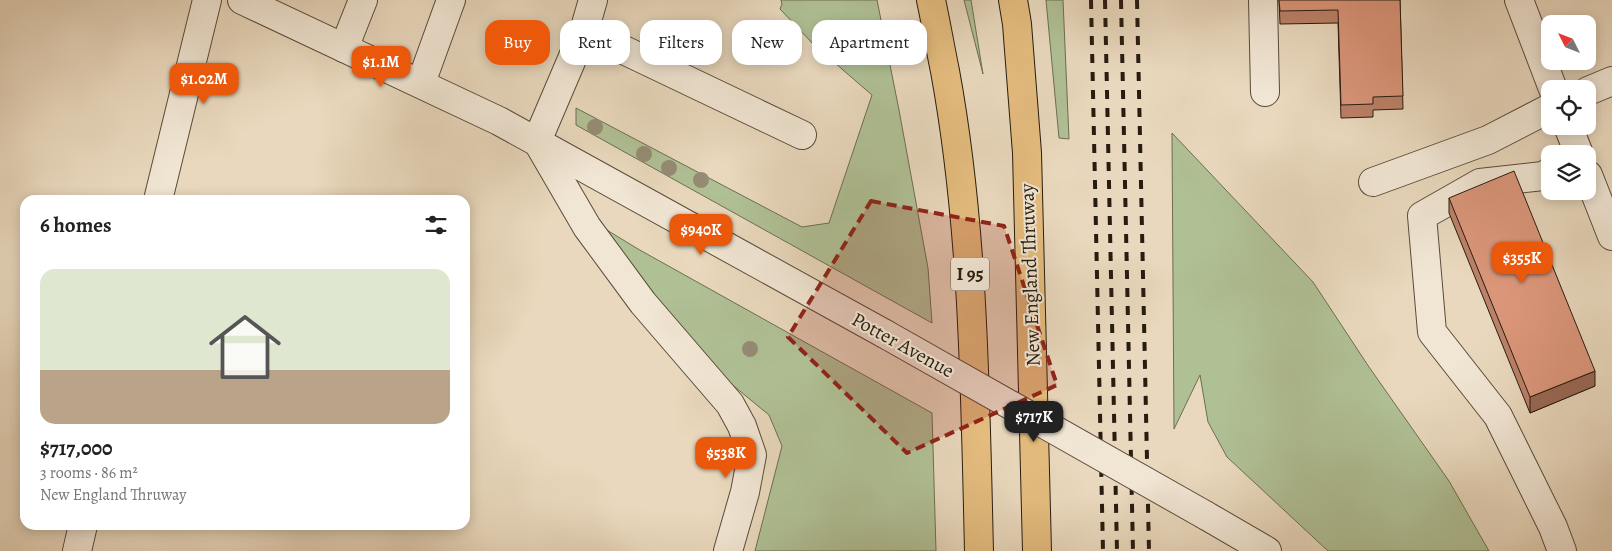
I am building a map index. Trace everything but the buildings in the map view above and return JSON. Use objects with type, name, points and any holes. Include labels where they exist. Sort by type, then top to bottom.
[{"type":"highway","name":"I 95","points":[[930,0],[951,107],[965,205],[972,304],[979,551]]},
{"type":"highway","name":"New England Thruway","points":[[1014,0],[1027,153],[1037,551]]},
{"type":"street","points":[[159,195],[208,0]]},
{"type":"street","name":"Potter Avenue","points":[[242,0],[499,121],[885,334],[1267,551]]},
{"type":"street","points":[[344,48],[363,0]]},
{"type":"street","points":[[421,83],[451,0]]},
{"type":"street","points":[[588,20],[594,0]]},
{"type":"street","points":[[1263,0],[1264,92]]},
{"type":"street","points":[[1518,0],[1549,80]]},
{"type":"street","points":[[630,53],[802,135]]},
{"type":"street","points":[[570,65],[537,142],[587,227],[642,302],[730,404],[742,426],[752,455],[746,492],[728,551]]},
{"type":"street","points":[[1596,88],[1612,81]]},
{"type":"street","points":[[1372,182],[1488,140],[1541,113]]},
{"type":"street","points":[[1541,176],[1480,183],[1422,216],[1432,332],[1498,416],[1562,551]]},
{"type":"street","points":[[1596,195],[1612,236]]},
{"type":"street","points":[[77,551],[82,530]]},
{"type":"highlighted area","points":[[871,201],[1004,226],[1057,385],[907,453],[788,337]]},
{"type":"green space","points":[[781,0],[877,0],[881,20],[812,20],[812,43],[802,32],[802,20],[790,20],[780,9]]},
{"type":"green space","points":[[964,0],[971,0],[983,74]]},
{"type":"green space","points":[[1046,0],[1063,0],[1069,139],[1059,138]]},
{"type":"green space","points":[[837,65],[890,65],[928,268],[932,323],[576,125],[576,108],[802,227],[829,223],[872,95]]},
{"type":"green space","points":[[1172,133],[1313,282],[1369,367],[1449,481],[1489,551],[1328,551],[1227,457],[1208,422],[1200,375],[1174,429]]},
{"type":"green space","points":[[597,224],[638,249],[932,413],[936,551],[755,551],[782,446],[769,415],[707,364]]},
{"type":"railway","points":[[1091,0],[1103,551]]},
{"type":"railway","points":[[1105,0],[1117,551]]},
{"type":"railway","points":[[1121,0],[1133,551]]},
{"type":"railway","points":[[1137,0],[1149,551]]}]
